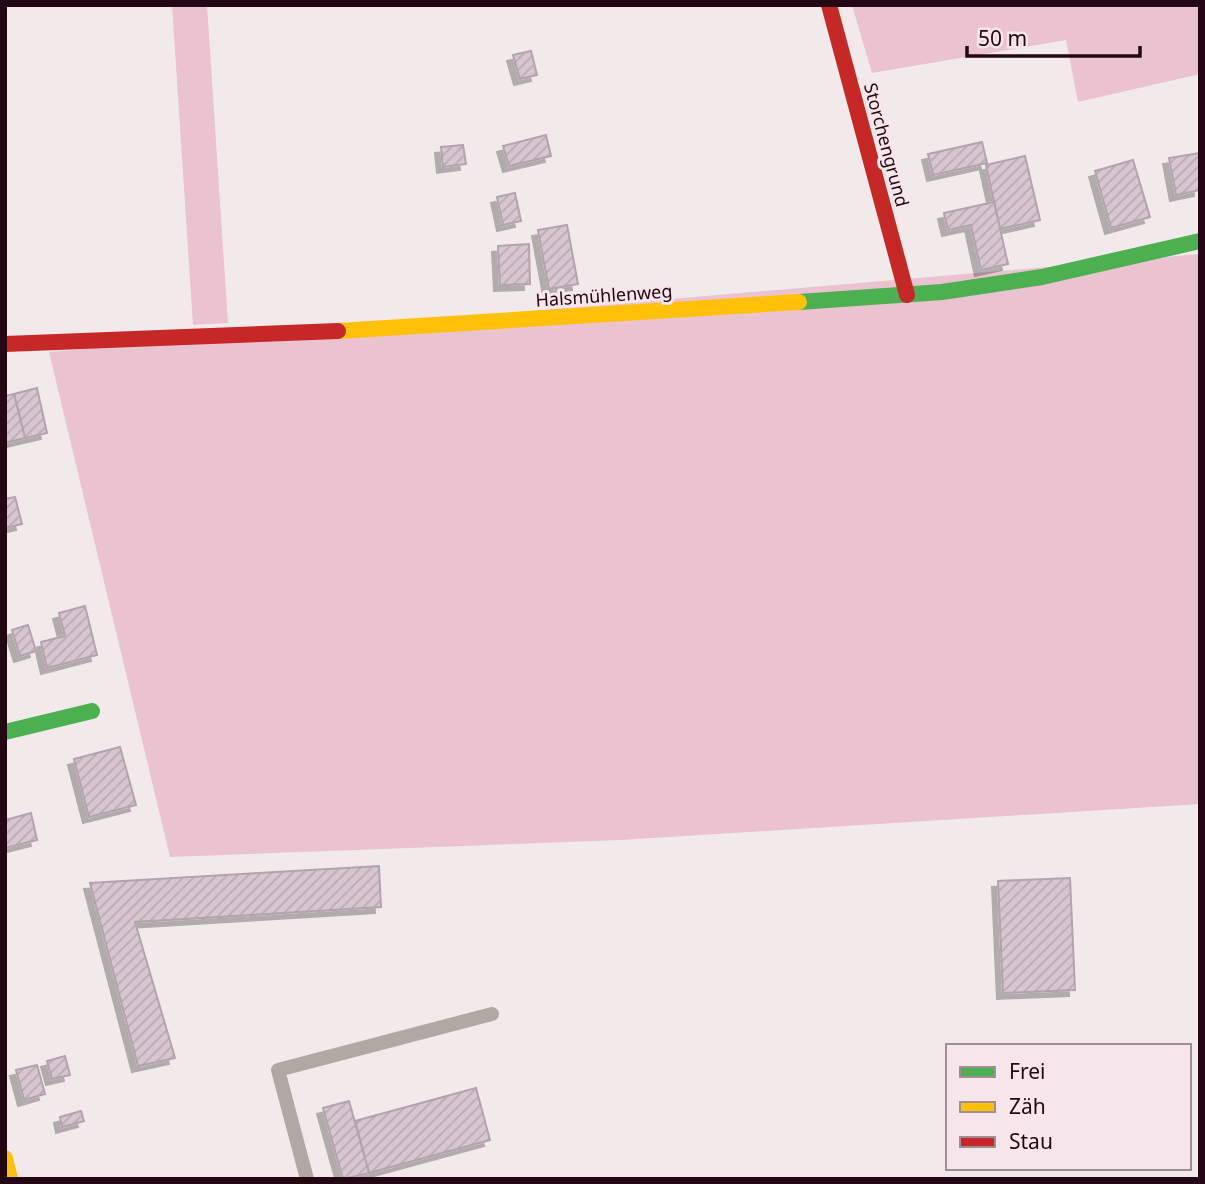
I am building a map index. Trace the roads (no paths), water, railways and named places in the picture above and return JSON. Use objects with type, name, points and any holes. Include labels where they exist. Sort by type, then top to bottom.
[{"type":"street","name":"Storchengrund","points":[[829,5],[907,295]]},
{"type":"street","name":"Halsmühlenweg","points":[[5,344],[404,328],[942,292],[1042,277],[1200,241]]},
{"type":"street","points":[[5,732],[92,711]]},
{"type":"street","points":[[5,1158],[10,1179]]},
{"type":"lane","points":[[307,1179],[278,1070],[492,1014]]}]
